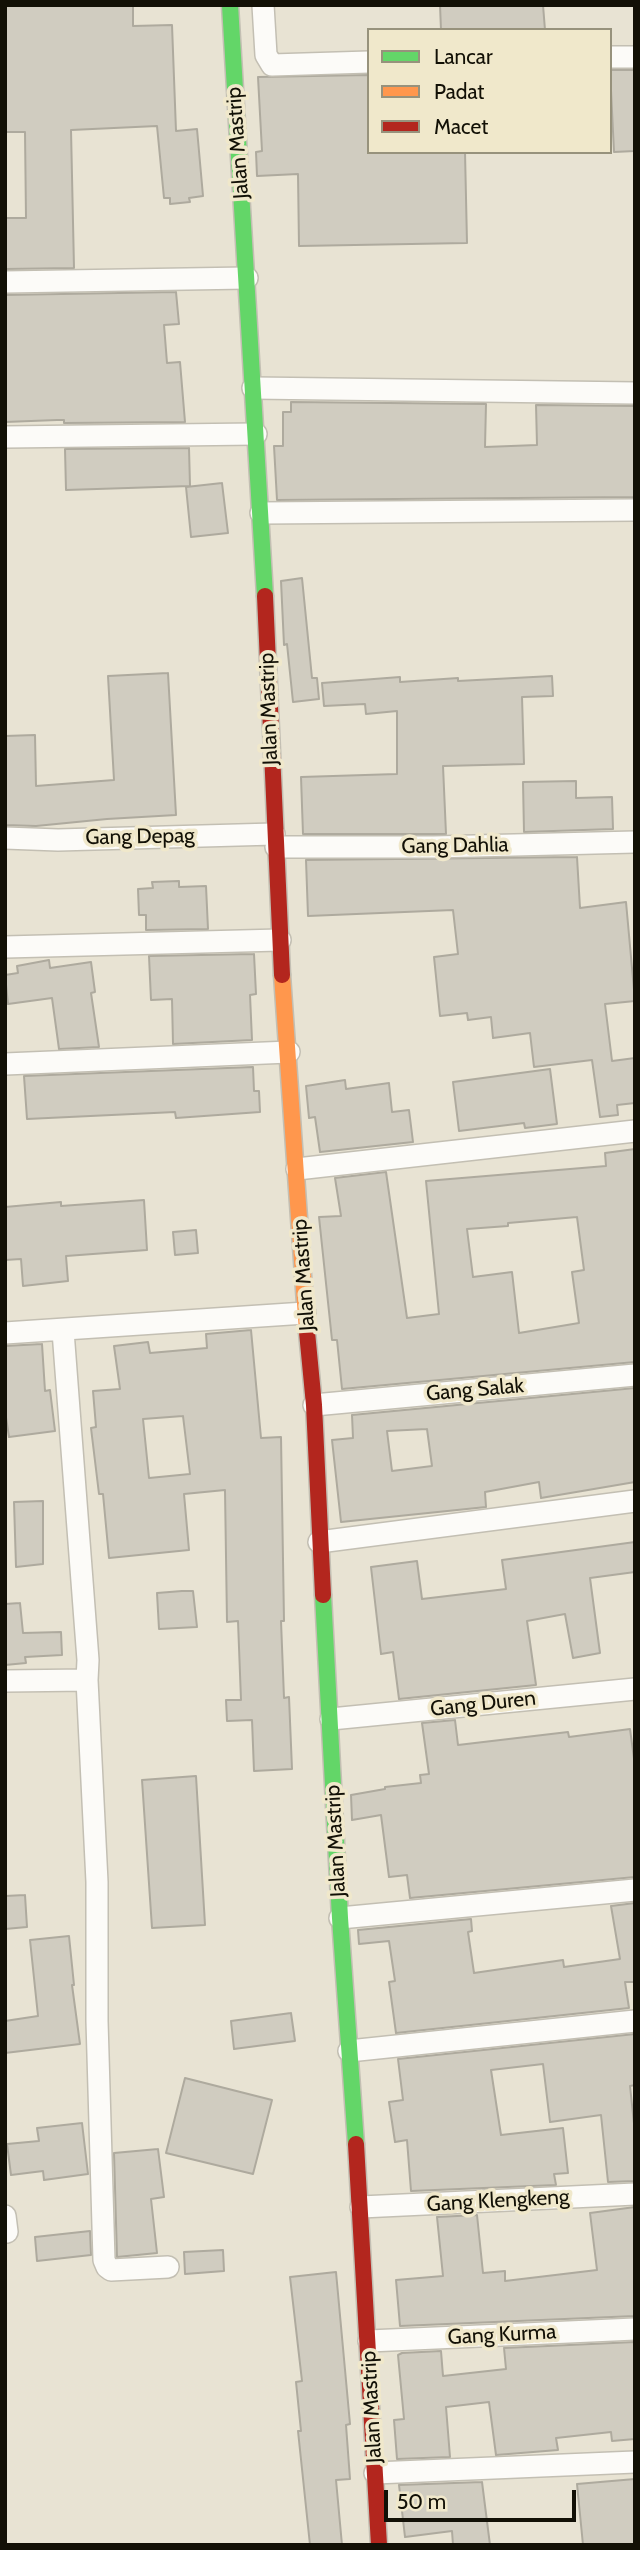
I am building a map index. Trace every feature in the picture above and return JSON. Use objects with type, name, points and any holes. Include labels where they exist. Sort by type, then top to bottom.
[{"type":"main road","name":"Jalan Mastrip","points":[[230,5],[261,513],[280,940],[305,1313],[314,1405],[340,1918],[361,2207],[379,2545]]},
{"type":"street","points":[[263,5],[266,55],[272,65],[367,62]]},
{"type":"street","points":[[233,57],[266,55]]},
{"type":"street","points":[[612,57],[635,57]]},
{"type":"street","points":[[5,282],[247,278]]},
{"type":"street","points":[[253,388],[635,393]]},
{"type":"street","points":[[5,437],[256,434]]},
{"type":"street","points":[[261,513],[635,510]]},
{"type":"street","name":"Gang Depag","points":[[5,838],[275,840]]},
{"type":"street","name":"Gang Dahlia","points":[[275,840],[434,848],[635,842]]},
{"type":"street","points":[[5,947],[280,940]]},
{"type":"street","points":[[5,1064],[289,1052]]},
{"type":"street","points":[[297,1169],[635,1131]]},
{"type":"street","points":[[5,1333],[305,1313]]},
{"type":"street","points":[[63,1331],[88,1660],[97,1882],[97,2021],[104,2263],[111,2270],[168,2267]]},
{"type":"street","name":"Gang Salak","points":[[314,1405],[635,1375]]},
{"type":"street","points":[[319,1542],[635,1501]]},
{"type":"street","points":[[5,1681],[87,1680]]},
{"type":"street","name":"Gang Duren","points":[[331,1719],[635,1689]]},
{"type":"street","points":[[340,1918],[635,1890]]},
{"type":"street","points":[[349,2052],[635,2021]]},
{"type":"street","name":"Gang Klengkeng","points":[[361,2207],[635,2194]]},
{"type":"street","name":"Gang Kurma","points":[[369,2341],[635,2329]]},
{"type":"street","points":[[375,2473],[635,2462]]},
{"type":"building","points":[[5,5],[133,5],[133,26],[172,25],[176,131],[197,129],[203,196],[189,198],[190,202],[170,204],[170,198],[164,198],[157,126],[71,130],[74,268],[5,269],[5,218],[26,218],[25,132],[5,132]]},
{"type":"building","points":[[440,5],[543,5],[545,28],[441,28]]},
{"type":"building","points":[[612,70],[635,70],[635,151],[614,152]]},
{"type":"building","points":[[367,75],[367,154],[465,154],[467,243],[299,246],[298,174],[257,176],[256,152],[262,151],[258,77]]},
{"type":"building","points":[[176,292],[179,324],[164,325],[167,363],[180,362],[185,422],[5,422],[5,295]]},
{"type":"building","points":[[291,402],[486,404],[485,447],[537,445],[536,405],[635,406],[635,497],[277,500],[274,446],[283,446],[283,412],[291,412]]},
{"type":"building","points":[[189,448],[190,486],[66,490],[65,449]]},
{"type":"building","points":[[222,483],[228,533],[191,537],[186,487]]},
{"type":"building","points":[[302,578],[312,678],[317,678],[319,699],[293,702],[287,644],[284,645],[281,581]]},
{"type":"building","points":[[168,673],[176,815],[36,826],[5,825],[5,736],[35,735],[36,786],[114,780],[108,676]]},
{"type":"building","points":[[552,676],[553,696],[522,697],[524,764],[443,766],[446,834],[303,834],[301,777],[397,774],[397,711],[366,714],[365,704],[324,706],[322,683],[400,677],[400,682]]},
{"type":"building","points":[[576,781],[576,798],[612,797],[613,829],[524,832],[523,782]]},
{"type":"building","points":[[577,857],[580,908],[626,902],[635,1001],[605,1004],[612,1061],[635,1058],[635,1103],[617,1105],[618,1115],[600,1117],[592,1060],[534,1067],[530,1033],[493,1038],[491,1017],[468,1020],[467,1013],[440,1016],[434,957],[458,954],[453,910],[308,916],[306,860]]},
{"type":"building","points":[[179,881],[179,887],[206,886],[208,929],[146,930],[146,915],[139,915],[138,889],[153,888],[152,882]]},
{"type":"building","points":[[254,954],[256,994],[250,995],[252,1040],[173,1044],[172,999],[151,1000],[149,956]]},
{"type":"building","points":[[49,960],[50,968],[91,962],[95,992],[91,993],[99,1047],[59,1049],[52,998],[8,1004],[5,975],[18,973],[17,966]]},
{"type":"building","points":[[253,1067],[254,1091],[259,1091],[260,1112],[176,1118],[175,1112],[27,1119],[24,1076]]},
{"type":"building","points":[[550,1069],[557,1124],[525,1128],[524,1123],[459,1131],[453,1082]]},
{"type":"building","points":[[345,1080],[346,1089],[389,1083],[392,1112],[409,1110],[413,1142],[320,1152],[315,1117],[309,1118],[306,1086]]},
{"type":"building","points":[[635,1149],[635,1362],[342,1389],[337,1340],[332,1340],[319,1217],[341,1216],[335,1178],[386,1172],[407,1318],[439,1314],[426,1181],[606,1166],[605,1153]],"holes":[[[577,1217],[584,1270],[572,1272],[579,1323],[519,1333],[512,1272],[473,1277],[467,1229]]]},
{"type":"building","points":[[144,1200],[147,1250],[66,1256],[68,1281],[23,1286],[21,1259],[5,1260],[5,1207],[61,1202],[61,1206]]},
{"type":"building","points":[[196,1230],[198,1253],[175,1255],[173,1232]]},
{"type":"building","points":[[251,1330],[261,1438],[281,1437],[284,1621],[281,1621],[284,1698],[289,1697],[292,1769],[254,1771],[252,1720],[227,1721],[226,1700],[241,1700],[238,1621],[227,1622],[225,1490],[184,1494],[189,1550],[109,1558],[103,1494],[99,1494],[91,1428],[96,1427],[93,1391],[120,1389],[114,1346],[148,1342],[150,1353],[207,1348],[206,1334]],"holes":[[[183,1416],[190,1474],[149,1478],[143,1419]]]},
{"type":"building","points":[[42,1344],[45,1391],[50,1390],[55,1431],[9,1437],[5,1411],[5,1346]]},
{"type":"building","points":[[635,1388],[635,1482],[541,1498],[539,1482],[485,1492],[486,1507],[341,1522],[332,1440],[353,1438],[352,1415]],"holes":[[[427,1429],[432,1466],[392,1471],[387,1431]]]},
{"type":"building","points":[[43,1501],[43,1564],[16,1567],[14,1502]]},
{"type":"building","points":[[635,1542],[635,1572],[590,1578],[600,1653],[573,1658],[565,1614],[527,1621],[536,1685],[399,1699],[393,1652],[381,1654],[371,1567],[417,1561],[422,1599],[506,1589],[502,1560]]},
{"type":"building","points":[[193,1591],[197,1627],[159,1629],[157,1593]]},
{"type":"building","points":[[20,1603],[23,1633],[61,1632],[62,1655],[25,1657],[26,1663],[5,1665],[5,1604]]},
{"type":"building","points":[[455,1720],[458,1745],[568,1732],[569,1737],[630,1729],[635,1766],[635,1877],[410,1898],[407,1875],[389,1877],[381,1815],[352,1820],[351,1795],[385,1787],[421,1783],[420,1775],[429,1774],[422,1723]]},
{"type":"building","points":[[196,1776],[205,1925],[152,1928],[142,1780]]},
{"type":"building","points":[[25,1895],[27,1927],[5,1929],[5,1896]]},
{"type":"building","points":[[635,1903],[635,1982],[625,1982],[629,2008],[396,2033],[389,1982],[395,1981],[389,1941],[359,1944],[358,1930],[471,1919],[472,1931],[468,1932],[474,1973],[563,1960],[564,1967],[620,1959],[611,1906]]},
{"type":"building","points":[[69,1936],[80,2044],[5,2053],[5,2021],[38,2016],[30,1940]]},
{"type":"building","points":[[291,2013],[295,2041],[234,2049],[231,2021]]},
{"type":"building","points":[[635,2034],[635,2085],[630,2086],[635,2133],[635,2181],[608,2182],[601,2115],[550,2122],[543,2064],[491,2070],[501,2135],[563,2128],[568,2173],[554,2174],[556,2185],[411,2191],[407,2140],[395,2142],[389,2102],[403,2100],[398,2059]]},
{"type":"building","points":[[185,2078],[272,2100],[253,2174],[166,2153]]},
{"type":"building","points":[[82,2123],[88,2174],[44,2180],[43,2171],[11,2175],[7,2144],[39,2141],[37,2128]]},
{"type":"building","points":[[158,2149],[164,2197],[151,2199],[157,2253],[117,2257],[114,2153]]},
{"type":"building","points":[[635,2207],[635,2316],[400,2326],[396,2280],[443,2276],[437,2217],[477,2215],[483,2273],[505,2271],[505,2281],[597,2270],[590,2213]]},
{"type":"building","points":[[90,2231],[91,2255],[37,2261],[35,2237]]},
{"type":"building","points":[[223,2250],[224,2271],[185,2274],[184,2252]]},
{"type":"building","points":[[336,2272],[350,2424],[346,2425],[350,2479],[336,2480],[342,2545],[310,2545],[298,2431],[301,2431],[296,2382],[302,2381],[290,2277]]},
{"type":"building","points":[[635,2342],[635,2439],[612,2441],[611,2432],[556,2438],[558,2450],[496,2455],[489,2402],[446,2407],[450,2457],[397,2459],[394,2420],[404,2419],[398,2355],[402,2353],[441,2351],[443,2376],[506,2369],[504,2348]]},
{"type":"building","points":[[635,2479],[635,2545],[583,2545],[577,2484]]},
{"type":"building","points":[[482,2482],[490,2545],[453,2545],[452,2531],[405,2537],[399,2485]]},
{"type":"traffic: fast","points":[[230,5],[265,596]]},
{"type":"traffic: fast","points":[[323,1595],[340,1918],[356,2144]]},
{"type":"traffic: slow","points":[[282,975],[307,1332]]},
{"type":"traffic: jam","points":[[265,596],[282,975]]},
{"type":"traffic: jam","points":[[307,1332],[314,1405],[323,1595]]},
{"type":"traffic: jam","points":[[356,2144],[379,2545]]}]
